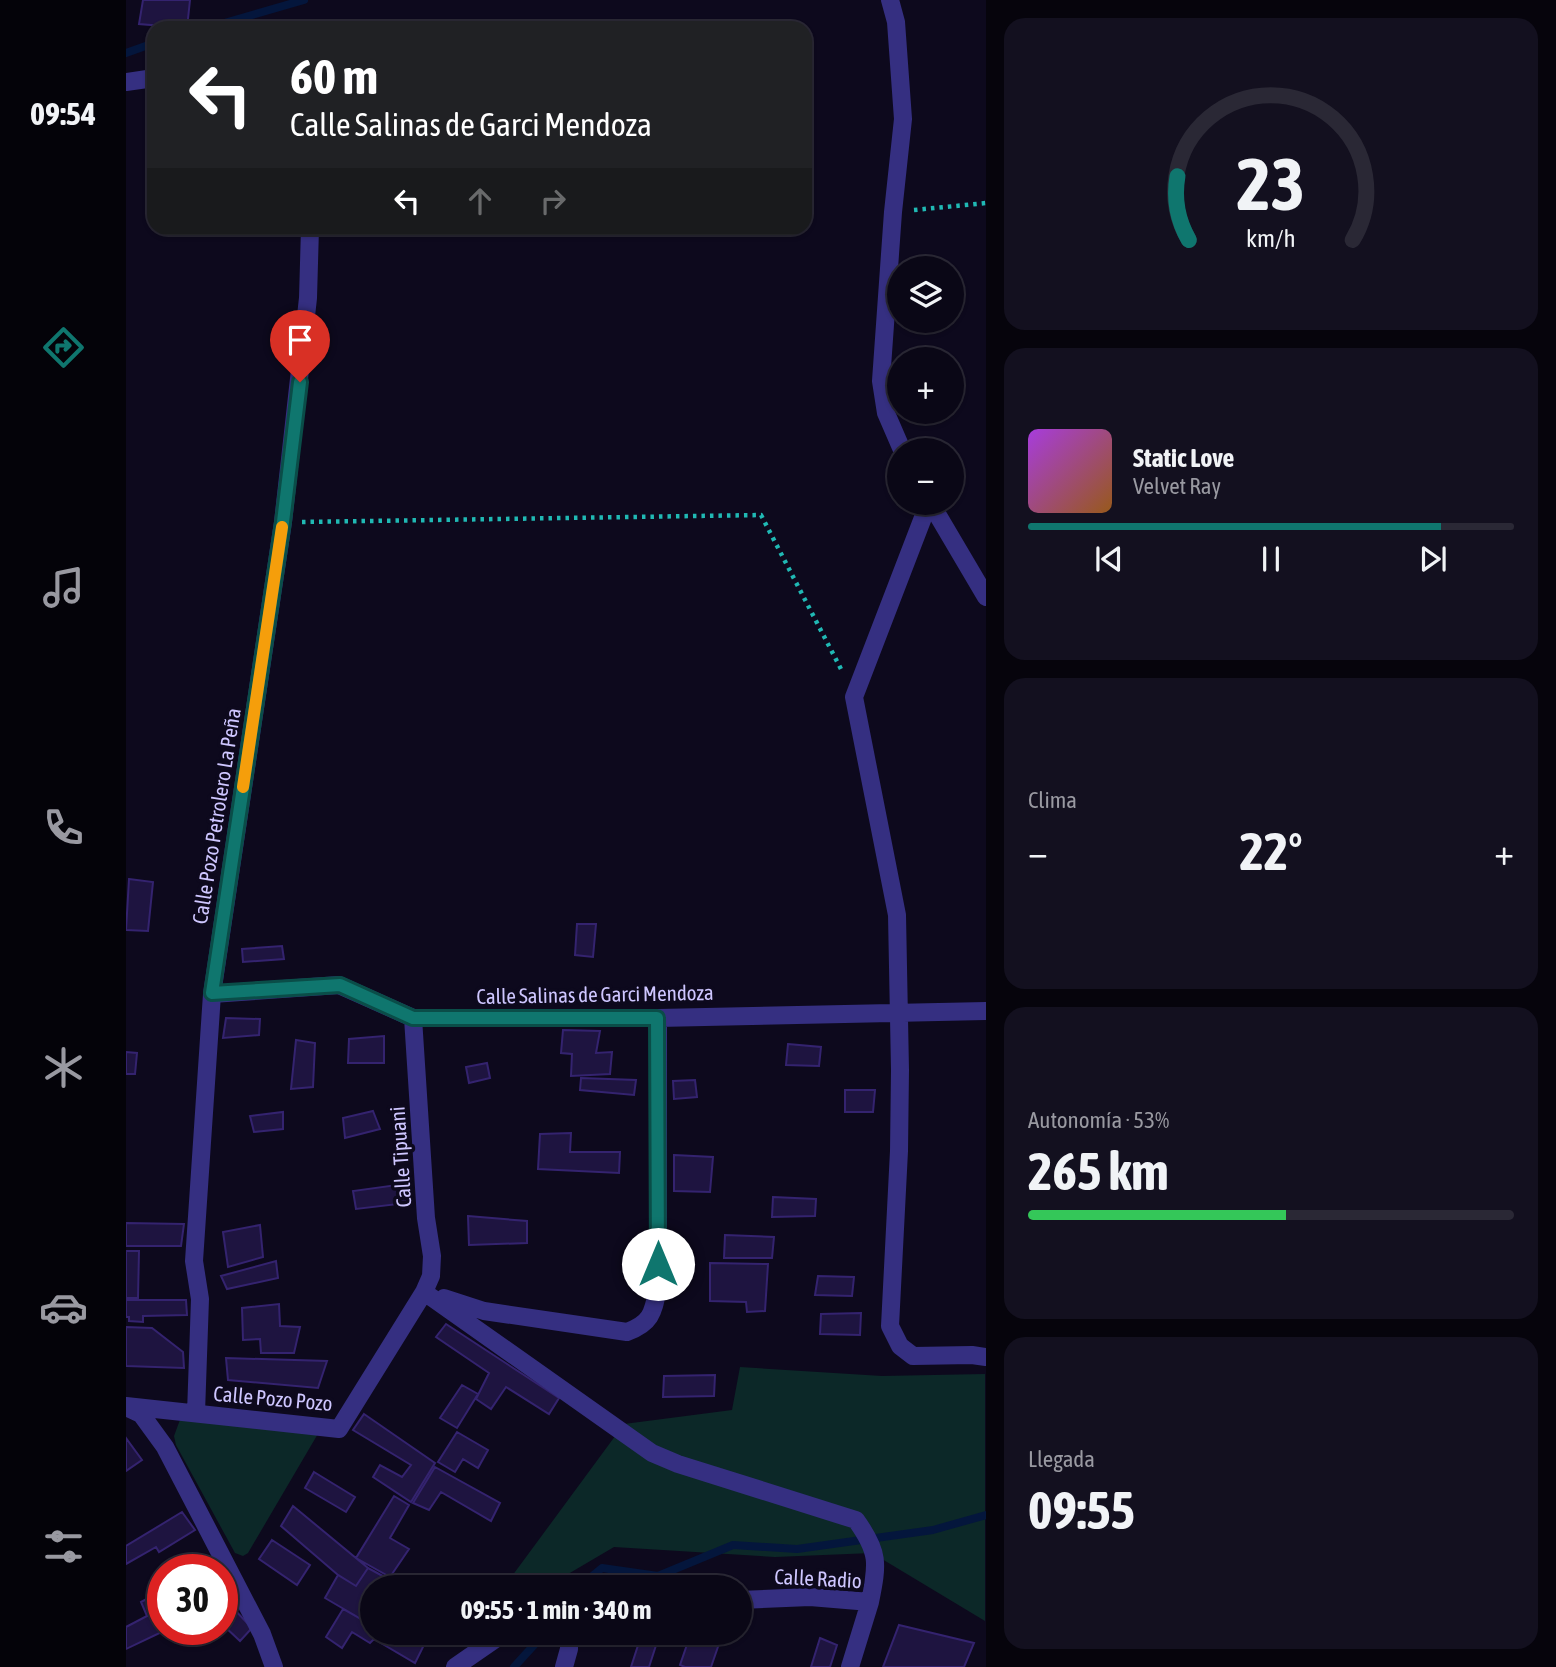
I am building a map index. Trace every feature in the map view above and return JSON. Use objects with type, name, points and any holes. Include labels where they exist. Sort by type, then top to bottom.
[{"type":"street","points":[[890,0],[895,22],[903,119],[893,212],[881,380],[886,413],[897,438]]},
{"type":"street","points":[[126,82],[147,79]]},
{"type":"street","name":"Calle Pozo Petrolero La Peña","points":[[196,1413],[200,1299],[194,1261],[212,993],[283,522],[309,298],[310,235]]},
{"type":"street","points":[[924,515],[854,697],[897,915],[899,1151],[890,1326],[900,1346],[913,1356],[985,1357]]},
{"type":"street","points":[[937,515],[985,597]]},
{"type":"street","name":"Calle Salinas de Garci Mendoza","points":[[212,993],[340,985],[413,1018],[657,1018],[985,1011]]},
{"type":"street","name":"Calle Tipuani","points":[[413,1018],[426,1218],[432,1256],[431,1276],[424,1292]]},
{"type":"street","points":[[424,1292],[484,1311],[627,1332],[639,1328],[653,1314],[658,1288],[657,1018]]},
{"type":"street","points":[[424,1292],[652,1453],[678,1464],[856,1520],[872,1542],[877,1570],[870,1602]]},
{"type":"street","name":"Calle Pozo Pozo","points":[[126,1407],[339,1429],[424,1292]]},
{"type":"street","points":[[126,1407],[141,1414],[165,1447],[262,1634],[274,1667]]},
{"type":"street","name":"Calle Radio","points":[[752,1599],[810,1597],[870,1602],[850,1667]]},
{"type":"street","points":[[455,1667],[487,1645]]},
{"type":"street","points":[[564,1667],[569,1645]]},
{"type":"path","points":[[893,212],[985,203]]},
{"type":"path","points":[[283,522],[761,515],[854,697]]},
{"type":"green space","points":[[740,1367],[882,1376],[985,1374],[985,1621],[872,1553],[775,1557],[614,1547],[566,1575],[513,1575],[624,1424],[732,1410]]},
{"type":"green space","points":[[181,1417],[319,1432],[248,1553],[243,1556],[235,1553],[176,1445],[174,1436]]},
{"type":"building","points":[[143,0],[190,0],[188,21],[147,21],[147,25],[139,24]]},
{"type":"building","points":[[129,879],[153,882],[148,931],[126,930]]},
{"type":"building","points":[[577,924],[596,924],[593,957],[575,955]]},
{"type":"building","points":[[282,946],[284,959],[243,962],[242,949]]},
{"type":"building","points":[[226,1018],[260,1019],[259,1035],[223,1038]]},
{"type":"building","points":[[563,1030],[600,1031],[596,1053],[612,1052],[610,1074],[571,1076],[572,1054],[561,1053]]},
{"type":"building","points":[[384,1036],[384,1063],[348,1063],[349,1039]]},
{"type":"building","points":[[296,1040],[315,1043],[313,1087],[291,1089]]},
{"type":"building","points":[[788,1044],[821,1047],[819,1066],[786,1065]]},
{"type":"building","points":[[126,1052],[137,1053],[135,1074],[126,1074]]},
{"type":"building","points":[[487,1063],[490,1078],[469,1083],[466,1067]]},
{"type":"building","points":[[581,1078],[636,1080],[634,1095],[580,1090]]},
{"type":"building","points":[[695,1080],[697,1097],[674,1099],[673,1081]]},
{"type":"building","points":[[845,1090],[875,1090],[873,1112],[845,1112]]},
{"type":"building","points":[[373,1111],[380,1129],[345,1138],[343,1118]]},
{"type":"building","points":[[283,1112],[283,1129],[254,1132],[250,1116]]},
{"type":"building","points":[[571,1133],[570,1152],[620,1152],[619,1173],[538,1169],[540,1134]]},
{"type":"building","points":[[674,1155],[713,1157],[710,1192],[674,1191]]},
{"type":"building","points":[[404,1184],[407,1203],[356,1209],[353,1191]]},
{"type":"building","points":[[773,1197],[816,1199],[815,1216],[772,1217]]},
{"type":"building","points":[[468,1216],[527,1221],[527,1243],[469,1245]]},
{"type":"building","points":[[126,1223],[184,1224],[181,1246],[126,1246]]},
{"type":"building","points":[[260,1225],[263,1257],[228,1267],[223,1232]]},
{"type":"building","points":[[725,1235],[774,1237],[772,1258],[724,1258]]},
{"type":"building","points":[[126,1251],[139,1251],[138,1298],[126,1298]]},
{"type":"building","points":[[276,1261],[278,1278],[227,1289],[221,1276]]},
{"type":"building","points":[[710,1263],[768,1264],[765,1311],[747,1312],[746,1302],[710,1301]]},
{"type":"building","points":[[818,1276],[854,1277],[852,1296],[815,1295]]},
{"type":"building","points":[[126,1300],[186,1300],[187,1315],[143,1316],[143,1322],[129,1321],[129,1317],[126,1317]]},
{"type":"building","points":[[279,1304],[280,1326],[300,1327],[294,1353],[261,1353],[260,1339],[243,1340],[242,1308]]},
{"type":"building","points":[[861,1313],[860,1335],[820,1334],[821,1314]]},
{"type":"building","points":[[446,1324],[559,1398],[549,1414],[506,1387],[491,1409],[476,1399],[489,1373],[436,1337]]},
{"type":"building","points":[[126,1327],[152,1328],[183,1352],[184,1368],[126,1366]]},
{"type":"building","points":[[226,1358],[327,1361],[318,1388],[228,1380]]},
{"type":"building","points":[[715,1375],[714,1396],[663,1397],[664,1376]]},
{"type":"building","points":[[462,1385],[478,1394],[457,1428],[440,1418]]},
{"type":"building","points":[[364,1414],[435,1463],[411,1502],[373,1477],[380,1465],[402,1477],[411,1465],[353,1430]]},
{"type":"building","points":[[457,1432],[488,1450],[478,1468],[463,1459],[455,1472],[438,1462]]},
{"type":"building","points":[[126,1438],[142,1460],[126,1471]]},
{"type":"building","points":[[435,1467],[500,1503],[491,1521],[441,1492],[429,1510],[413,1503]]},
{"type":"building","points":[[314,1472],[355,1497],[346,1512],[305,1488]]},
{"type":"building","points":[[394,1496],[409,1505],[390,1538],[409,1549],[391,1575],[386,1575],[356,1558]]},
{"type":"building","points":[[293,1506],[368,1568],[363,1575],[360,1575],[356,1586],[338,1575],[281,1526]]},
{"type":"building","points":[[182,1512],[195,1530],[159,1552],[156,1547],[126,1564],[126,1546]]},
{"type":"building","points":[[272,1540],[310,1565],[297,1585],[259,1559]]},
{"type":"building","points":[[368,1568],[381,1575],[363,1575]]},
{"type":"building","points":[[338,1575],[356,1586],[360,1580],[360,1618],[325,1598]]},
{"type":"building","points":[[147,1599],[147,1616],[141,1602]]},
{"type":"building","points":[[343,1609],[360,1619],[360,1637],[352,1632],[342,1648],[326,1637]]},
{"type":"building","points":[[238,1613],[252,1628],[240,1641],[238,1639]]},
{"type":"building","points":[[147,1616],[147,1639],[126,1649],[126,1627]]},
{"type":"building","points":[[899,1625],[974,1643],[964,1667],[883,1667]]},
{"type":"building","points":[[820,1638],[837,1645],[830,1667],[811,1667]]},
{"type":"building","points":[[384,1645],[423,1647],[415,1663]]},
{"type":"building","points":[[638,1645],[656,1645],[649,1667],[631,1667]]},
{"type":"building","points":[[687,1645],[719,1645],[711,1667],[680,1665]]},
{"type":"waterway","points":[[231,21],[304,0]]},
{"type":"waterway","points":[[126,53],[147,46]]},
{"type":"waterway","points":[[660,1575],[733,1545],[797,1549],[933,1530],[986,1515]]},
{"type":"waterway","points":[[594,1575],[602,1568],[651,1575]]},
{"type":"waterway","points":[[514,1667],[534,1645]]},
{"type":"slow traffic","points":[[243,787],[282,527]]},
{"type":"route","points":[[300,382],[283,522],[212,993],[340,985],[413,1018],[657,1018],[658,1264]]}]
